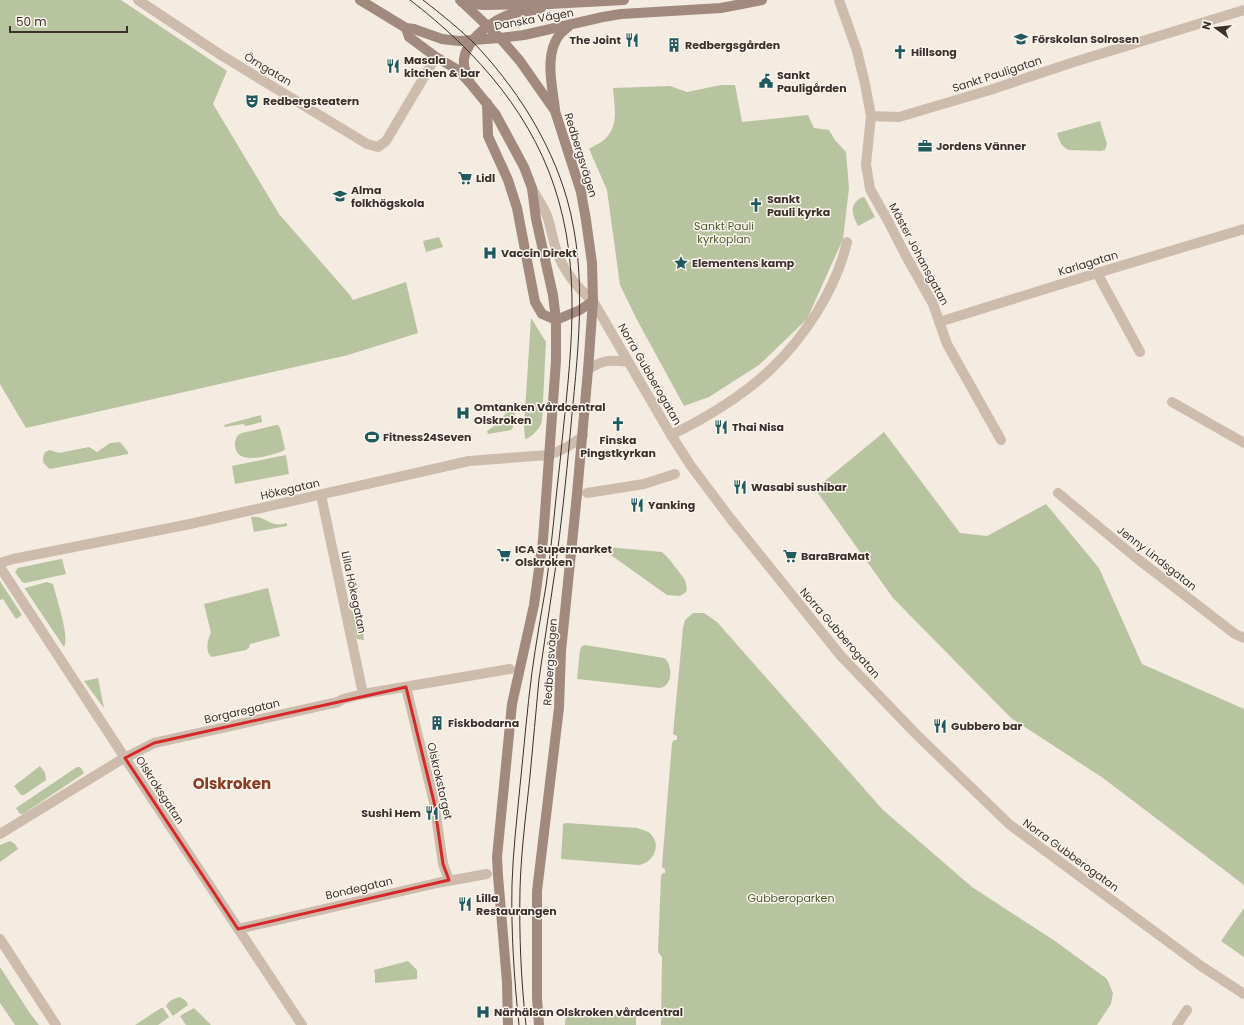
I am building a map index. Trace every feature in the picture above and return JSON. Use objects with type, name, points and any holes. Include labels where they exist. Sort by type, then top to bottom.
[{"type":"street","name":"Örngatan","points":[[138,0],[221,55],[367,144],[378,147],[386,141],[436,57]]},
{"type":"street","points":[[360,0],[406,28]]},
{"type":"street","name":"Danska Vägen","points":[[461,1],[483,5],[550,4],[624,0]]},
{"type":"street","name":"Danska Vägen","points":[[406,28],[414,29],[442,39],[459,41],[500,38],[621,14],[721,8],[762,0]]},
{"type":"street","points":[[839,0],[857,52],[871,116]]},
{"type":"street","name":"Redbergsvägen","points":[[461,1],[500,38],[527,69],[555,111],[575,170],[584,206],[592,263],[593,301],[582,436],[561,651],[560,708],[537,891],[537,998],[539,1025]]},
{"type":"street","points":[[470,83],[464,68],[464,60],[467,49],[487,26],[513,14],[539,10],[550,4]]},
{"type":"street","name":"Sankt Pauligatan","points":[[871,116],[899,117],[1244,10]]},
{"type":"street","points":[[555,111],[551,78],[551,59],[555,42],[560,34],[570,25]]},
{"type":"street","name":"Redbergsvägen","points":[[406,28],[409,37],[436,57],[458,70],[487,103],[496,115],[524,167],[532,188],[536,219],[553,295],[556,320],[555,368],[543,540],[530,625],[512,704],[497,858],[507,982],[508,1025]]},
{"type":"street","points":[[487,103],[488,136],[508,180],[517,208],[535,302],[542,314],[556,320],[580,310],[593,301]]},
{"type":"street","name":"Mäster Johansgatan","points":[[871,116],[866,164],[870,189],[933,304],[947,344],[1001,440]]},
{"type":"street","name":"Norra Gubberogatan","points":[[532,188],[546,214],[559,258],[572,280],[580,290],[593,301],[671,435],[691,466],[730,518],[841,656],[916,734],[1009,824],[1201,966],[1244,994]]},
{"type":"street","name":"Karlagatan","points":[[940,322],[1244,229]]},
{"type":"street","points":[[671,435],[690,426],[733,399],[770,370],[812,319],[823,301],[832,284],[847,242]]},
{"type":"street","points":[[1097,273],[1140,352]]},
{"type":"street","points":[[588,370],[602,361],[610,360],[628,362]]},
{"type":"street","points":[[1172,402],[1244,444]]},
{"type":"street","name":"Hökegatan","points":[[0,563],[13,559],[190,524],[469,461],[548,454],[561,451],[569,447],[582,436]]},
{"type":"street","points":[[587,493],[644,484],[675,474]]},
{"type":"street","name":"Jenny Lindsgatan","points":[[1058,493],[1134,556],[1236,634],[1244,638]]},
{"type":"street","name":"Lilla Hökegatan","points":[[321,495],[363,694]]},
{"type":"street","name":"Olskroksgatan","points":[[0,567],[302,1025]]},
{"type":"street","name":"Borgaregatan","points":[[0,834],[125,758],[154,743],[338,702],[343,699],[363,694],[510,669]]},
{"type":"street","name":"Olskrokstorget","points":[[406,687],[432,794],[443,864],[449,880]]},
{"type":"street","name":"Bondegatan","points":[[238,929],[449,880],[487,874]]},
{"type":"street","points":[[0,939],[56,1025]]},
{"type":"street","points":[[1176,1025],[1187,1010]]},
{"type":"highlighted area","points":[[406,687],[434,802],[443,864],[449,880],[238,929],[125,758],[154,743]]},
{"type":"green space","points":[[0,0],[121,0],[227,71],[213,104],[279,214],[353,300],[406,282],[418,333],[348,355],[26,428],[0,384]]},
{"type":"green space","name":"Sankt Pauli kyrkoplan","points":[[721,85],[735,85],[742,122],[808,115],[814,128],[829,130],[835,140],[846,152],[849,188],[843,239],[807,319],[759,365],[709,397],[684,406],[636,318],[620,285],[607,190],[589,149],[605,139],[611,132],[615,114],[613,88],[670,86],[687,92]]},
{"type":"green space","points":[[1100,121],[1107,144],[1105,150],[1069,150],[1061,143],[1057,133]]},
{"type":"green space","points":[[863,197],[865,198],[875,217],[858,226],[853,213],[853,206]]},
{"type":"green space","points":[[439,237],[443,247],[426,252],[423,241]]},
{"type":"green space","points":[[531,318],[546,342],[542,421],[536,432],[526,439],[524,426]]},
{"type":"green space","points":[[516,403],[513,427],[511,430],[488,434],[487,431],[494,426]]},
{"type":"green space","points":[[261,415],[262,422],[246,426],[243,424],[225,427],[224,425]]},
{"type":"green space","points":[[276,425],[280,428],[285,449],[283,451],[257,458],[239,455],[235,446],[238,435]]},
{"type":"green space","points":[[884,432],[960,533],[987,536],[1046,504],[1099,568],[1142,664],[1244,709],[1244,885],[1103,778],[1011,718],[893,598],[815,489]]},
{"type":"green space","points":[[120,442],[128,454],[50,469],[43,462],[45,452],[50,450],[59,453],[89,447],[97,452],[110,443]]},
{"type":"green space","points":[[286,455],[289,474],[235,484],[232,466]]},
{"type":"green space","points":[[251,517],[261,518],[276,524],[286,523],[287,526],[254,532]]},
{"type":"green space","points":[[607,547],[662,552],[685,580],[687,589],[686,592],[680,596],[667,595],[608,553],[606,550]]},
{"type":"green space","points":[[62,559],[66,574],[25,583],[22,582],[15,572],[18,568]]},
{"type":"green space","points":[[0,581],[22,615],[16,619],[3,599],[0,600]]},
{"type":"green space","points":[[47,582],[53,584],[60,610],[65,636],[64,647],[25,589]]},
{"type":"green space","points":[[268,588],[280,636],[250,644],[249,648],[246,650],[212,657],[208,652],[208,639],[211,633],[204,604]]},
{"type":"green space","points":[[356,609],[361,611],[364,640],[357,639],[350,613],[350,611]]},
{"type":"green space","name":"Gubberoparken","points":[[693,613],[704,613],[717,622],[883,810],[972,887],[1055,941],[1107,979],[1113,993],[1111,1004],[1097,1025],[661,1025],[662,957],[658,952],[661,876],[665,873],[665,869],[662,865],[672,743],[674,740],[677,740],[677,736],[673,734],[683,628],[685,620]]},
{"type":"green space","points":[[585,645],[664,658],[670,667],[670,679],[665,686],[660,688],[577,679],[580,650],[582,646]]},
{"type":"green space","points":[[98,678],[104,708],[84,681]]},
{"type":"green space","points":[[40,766],[45,773],[46,780],[24,795],[21,795],[14,786]]},
{"type":"green space","points":[[77,767],[80,767],[84,772],[83,774],[23,814],[20,814],[16,808]]},
{"type":"green space","points":[[563,824],[642,829],[652,835],[656,846],[655,851],[651,859],[638,865],[561,859]]},
{"type":"green space","points":[[10,841],[15,844],[18,849],[0,862],[0,845]]},
{"type":"green space","points":[[1244,908],[1244,957],[1221,941]]},
{"type":"green space","points":[[408,961],[417,970],[417,979],[375,983],[374,970]]},
{"type":"green space","points":[[0,967],[39,1025],[15,1025],[0,1003]]},
{"type":"green space","points":[[180,997],[186,1001],[188,1005],[173,1016],[166,1006],[172,1000]]},
{"type":"green space","points":[[163,1008],[169,1017],[158,1025],[135,1025]]},
{"type":"green space","points":[[194,1008],[211,1025],[186,1025],[180,1016]]},
{"type":"green space","points":[[566,1013],[636,1015],[636,1025],[565,1025]]},
{"type":"tram line","points":[[410,0],[459,42],[481,65],[520,115],[536,142],[549,171],[559,202],[566,234],[570,266],[572,332],[567,397],[552,540],[530,686],[513,859],[512,937],[519,1025]]},
{"type":"tram line","points":[[423,0],[473,42],[517,95],[541,135],[560,177],[574,228],[578,258],[579,317],[576,377],[559,537],[539,679],[521,861],[520,940],[526,1025]]},
{"type":"place","name":"Förskolan Solrosen","points":[[1021,39]]},
{"type":"place","name":"The Joint","points":[[632,40]]},
{"type":"place","name":"Redbergsgården","points":[[674,45]]},
{"type":"place","name":"Hillsong","points":[[900,52]]},
{"type":"place","name":"Masala kitchen & bar","points":[[393,66]]},
{"type":"place","name":"Sankt Pauligården","points":[[766,81]]},
{"type":"place","name":"Redbergsteatern","points":[[252,101]]},
{"type":"place","name":"Jordens Vänner","points":[[925,146]]},
{"type":"place","name":"Lidl","points":[[465,178]]},
{"type":"place","name":"Alma folkhögskola","points":[[340,196]]},
{"type":"place","name":"Sankt Pauli kyrka","points":[[756,205]]},
{"type":"place","name":"Vaccin Direkt","points":[[490,253]]},
{"type":"place","name":"Elementens kamp","points":[[681,263]]},
{"type":"place","name":"Omtanken Vårdcentral Olskroken","points":[[463,413]]},
{"type":"place","name":"Finska Pingstkyrkan","points":[[618,424]]},
{"type":"place","name":"Thai Nisa","points":[[721,427]]},
{"type":"place","name":"Fitness24Seven","points":[[372,437]]},
{"type":"place","name":"Wasabi sushibar","points":[[740,487]]},
{"type":"place","name":"Yanking","points":[[637,505]]},
{"type":"place","name":"ICA Supermarket Olskroken","points":[[504,555]]},
{"type":"place","name":"BaraBraMat","points":[[790,556]]},
{"type":"place","name":"Fiskbodarna","points":[[437,723]]},
{"type":"place","name":"Gubbero bar","points":[[940,726]]},
{"type":"place","name":"Sushi Hem","points":[[432,813]]},
{"type":"place","name":"Lilla Restaurangen","points":[[465,904]]},
{"type":"place","name":"Närhälsan Olskroken vårdcentral","points":[[483,1012]]},
{"type":"district","name":"Olskroken","points":[[232,784]]}]
